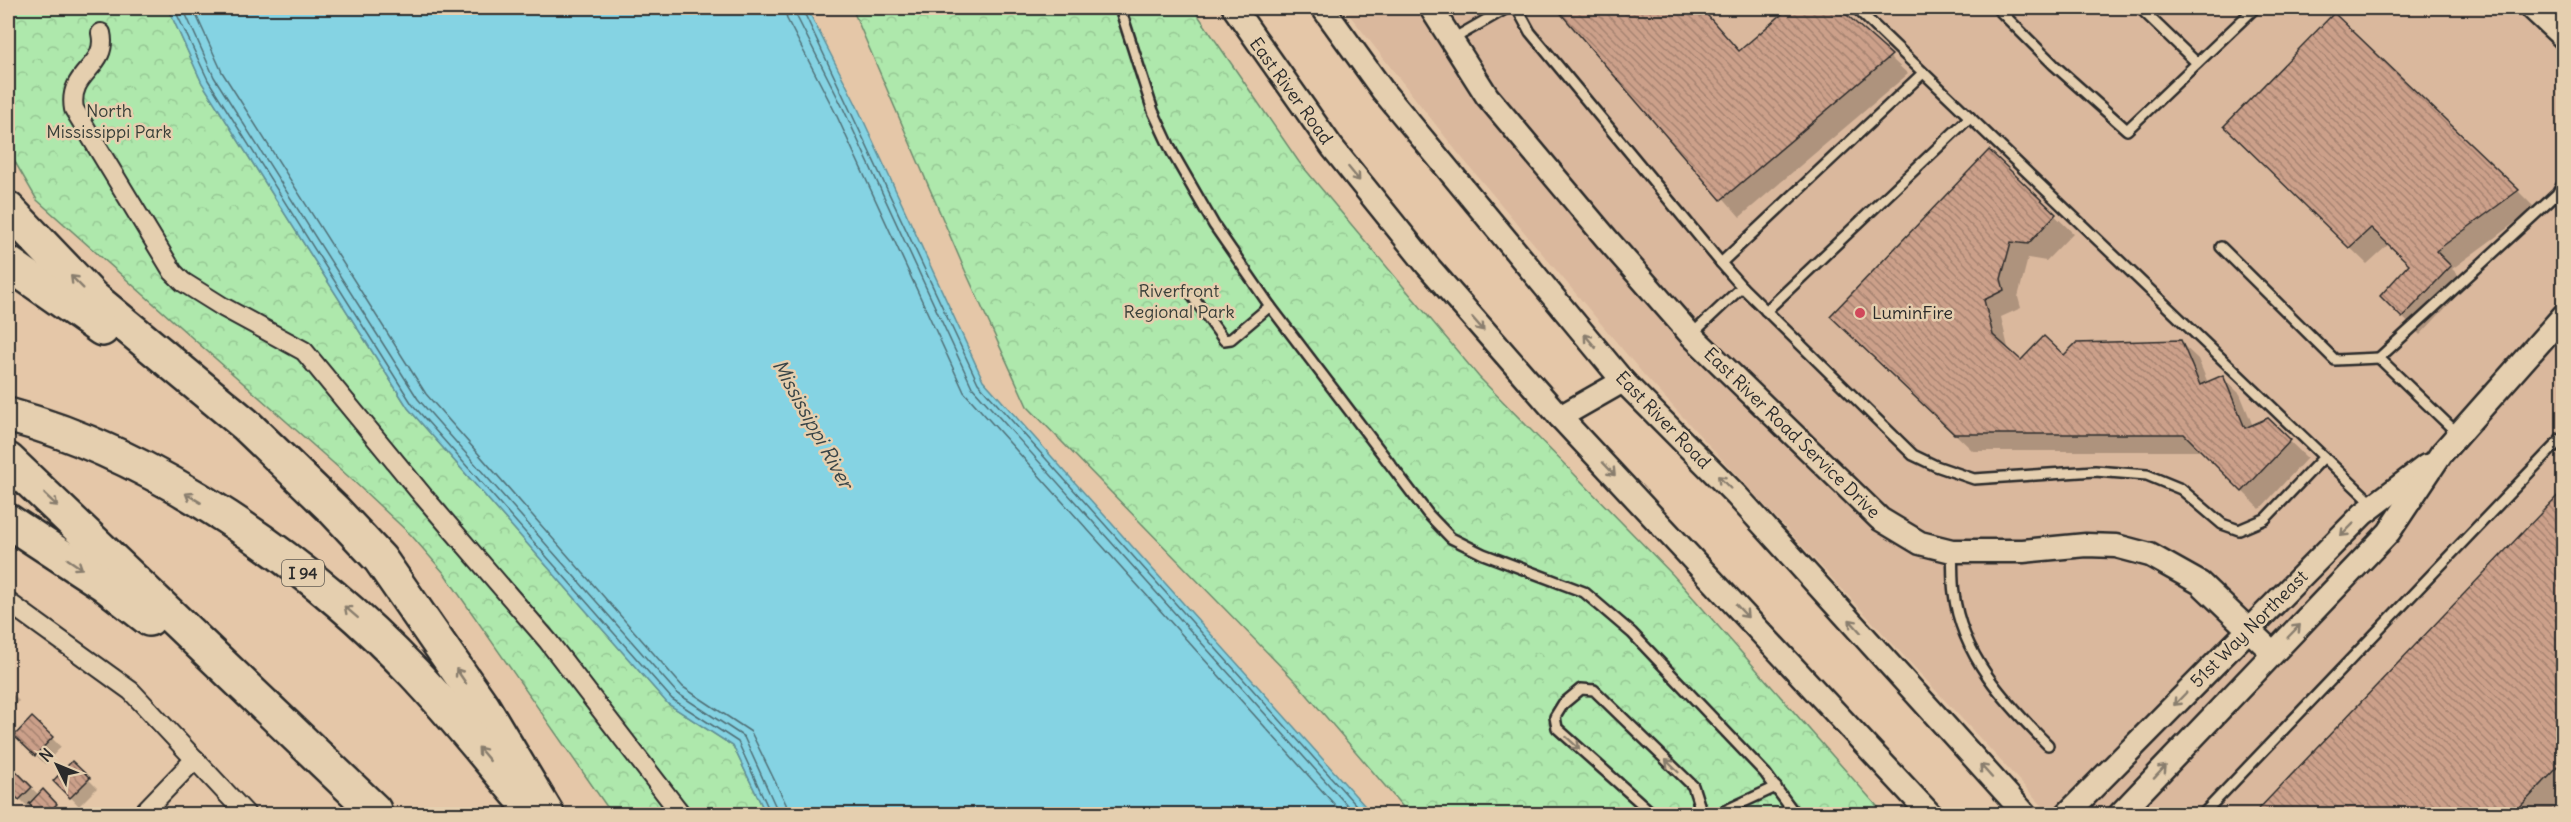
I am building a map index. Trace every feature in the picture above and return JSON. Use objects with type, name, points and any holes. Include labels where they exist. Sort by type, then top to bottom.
[{"type":"highway","points":[[8,208],[93,298],[245,424],[296,472],[380,559],[489,715],[547,814]]},
{"type":"highway","points":[[8,263],[136,353],[229,423],[307,495],[421,619]]},
{"type":"highway","name":"I 94","points":[[8,415],[61,432],[148,472],[227,517],[262,541],[352,613],[407,666],[536,814]]},
{"type":"highway","points":[[8,460],[376,812]]},
{"type":"highway","points":[[8,521],[68,559],[132,605],[376,812]]},
{"type":"street","name":"East River Road","points":[[1234,8],[1332,147],[1427,265],[1560,417],[1930,814]]},
{"type":"street","name":"East River Road","points":[[1323,8],[1383,91],[1623,381],[1737,496],[2025,814]]},
{"type":"street","name":"East River Road Service Drive","points":[[1431,8],[1486,96],[1691,335],[1880,519],[1920,543],[1952,551],[2023,551],[2086,544],[2116,546],[2150,555],[2175,567],[2200,584],[2249,628],[2272,653]]},
{"type":"street","points":[[2532,8],[2564,38]]},
{"type":"street","points":[[101,33],[102,49],[99,57],[82,74],[74,89],[74,109],[173,272],[183,282],[304,351],[424,497],[548,641],[681,814]]},
{"type":"street","name":"51st Way Northeast","points":[[2120,814],[2389,532],[2441,454],[2564,315]]},
{"type":"street","points":[[1560,417],[1623,381]]},
{"type":"street","name":"51st Way Northeast","points":[[2067,814],[2249,628],[2374,505],[2441,454]]},
{"type":"street","points":[[8,603],[131,691],[246,814]]},
{"type":"street","points":[[142,814],[195,759]]},
{"type":"lane","points":[[1120,8],[1153,111],[1172,152],[1214,225],[1270,306],[1422,506],[1451,538],[1483,554],[1584,592],[1632,633],[1776,787],[1795,814]]},
{"type":"lane","points":[[1451,40],[1507,8]]},
{"type":"lane","points":[[1517,8],[1530,32],[1721,264],[1913,455],[1974,479],[2095,471],[2147,475],[2181,489],[2222,524],[2239,530],[2265,519],[2324,457]]},
{"type":"lane","points":[[1856,8],[2374,505]]},
{"type":"lane","points":[[1997,8],[2054,65],[2127,130],[2255,8]]},
{"type":"lane","points":[[2140,8],[2197,63]]},
{"type":"lane","points":[[1721,264],[1923,73]]},
{"type":"lane","points":[[1766,311],[1970,117]]},
{"type":"lane","points":[[2221,247],[2335,360],[2379,358],[2557,194],[2564,182]]},
{"type":"lane","points":[[1691,335],[1742,287]]},
{"type":"lane","points":[[1193,297],[1224,340],[1231,339],[1270,306]]},
{"type":"lane","points":[[2379,358],[2459,434]]},
{"type":"lane","points":[[2203,814],[2564,436]]},
{"type":"lane","points":[[1952,551],[1954,595],[1969,645],[1983,672],[2048,745]]},
{"type":"lane","points":[[1653,814],[1557,728],[1555,717],[1563,704],[1581,689],[1594,690],[1693,786],[1702,814]]},
{"type":"lane","points":[[1718,814],[1776,787]]},
{"type":"shaded area","points":[[1344,8],[2563,8],[2563,814],[2050,814],[1644,375],[1458,153]]},
{"type":"green space","name":"North Mississippi Park","points":[[8,8],[168,8],[202,83],[408,408],[668,704],[733,746],[766,814],[612,814],[444,573],[411,535],[349,477],[37,200],[8,150]]},
{"type":"green space","name":"Riverfront Regional Park","points":[[852,8],[1193,8],[1299,162],[1479,377],[1673,575],[1884,814],[1409,814],[1297,683],[1027,406],[963,266]]},
{"type":"water","name":"Mississippi River","points":[[168,8],[807,8],[855,102],[983,380],[1372,814],[766,814],[733,746],[668,704],[408,408],[202,83]]},
{"type":"building","points":[[1556,8],[1701,8],[1739,51],[1789,8],[1839,8],[1892,55],[1721,200]]},
{"type":"building","points":[[2334,13],[2519,190],[2436,251],[2451,266],[2402,318],[2380,296],[2409,264],[2371,228],[2349,248],[2224,126]]},
{"type":"building","points":[[1989,150],[2056,214],[2028,244],[2011,242],[2001,279],[2004,290],[1984,300],[1993,335],[2021,360],[2044,336],[2064,355],[2076,343],[2181,340],[2200,385],[2223,375],[2245,428],[2268,418],[2291,440],[2242,492],[2184,434],[1954,434],[1830,316]]},
{"type":"building","points":[[2564,489],[2564,761],[2513,814],[2254,814]]},
{"type":"building","points":[[32,717],[53,737],[35,756],[14,736]]},
{"type":"building","points":[[72,761],[90,778],[70,798],[53,781]]},
{"type":"building","points":[[15,770],[32,787],[19,800],[8,789],[8,778]]},
{"type":"building","points":[[43,789],[57,804],[46,814],[39,814],[29,804]]},
{"type":"place","name":"LuminFire","points":[[1860,313]]}]
